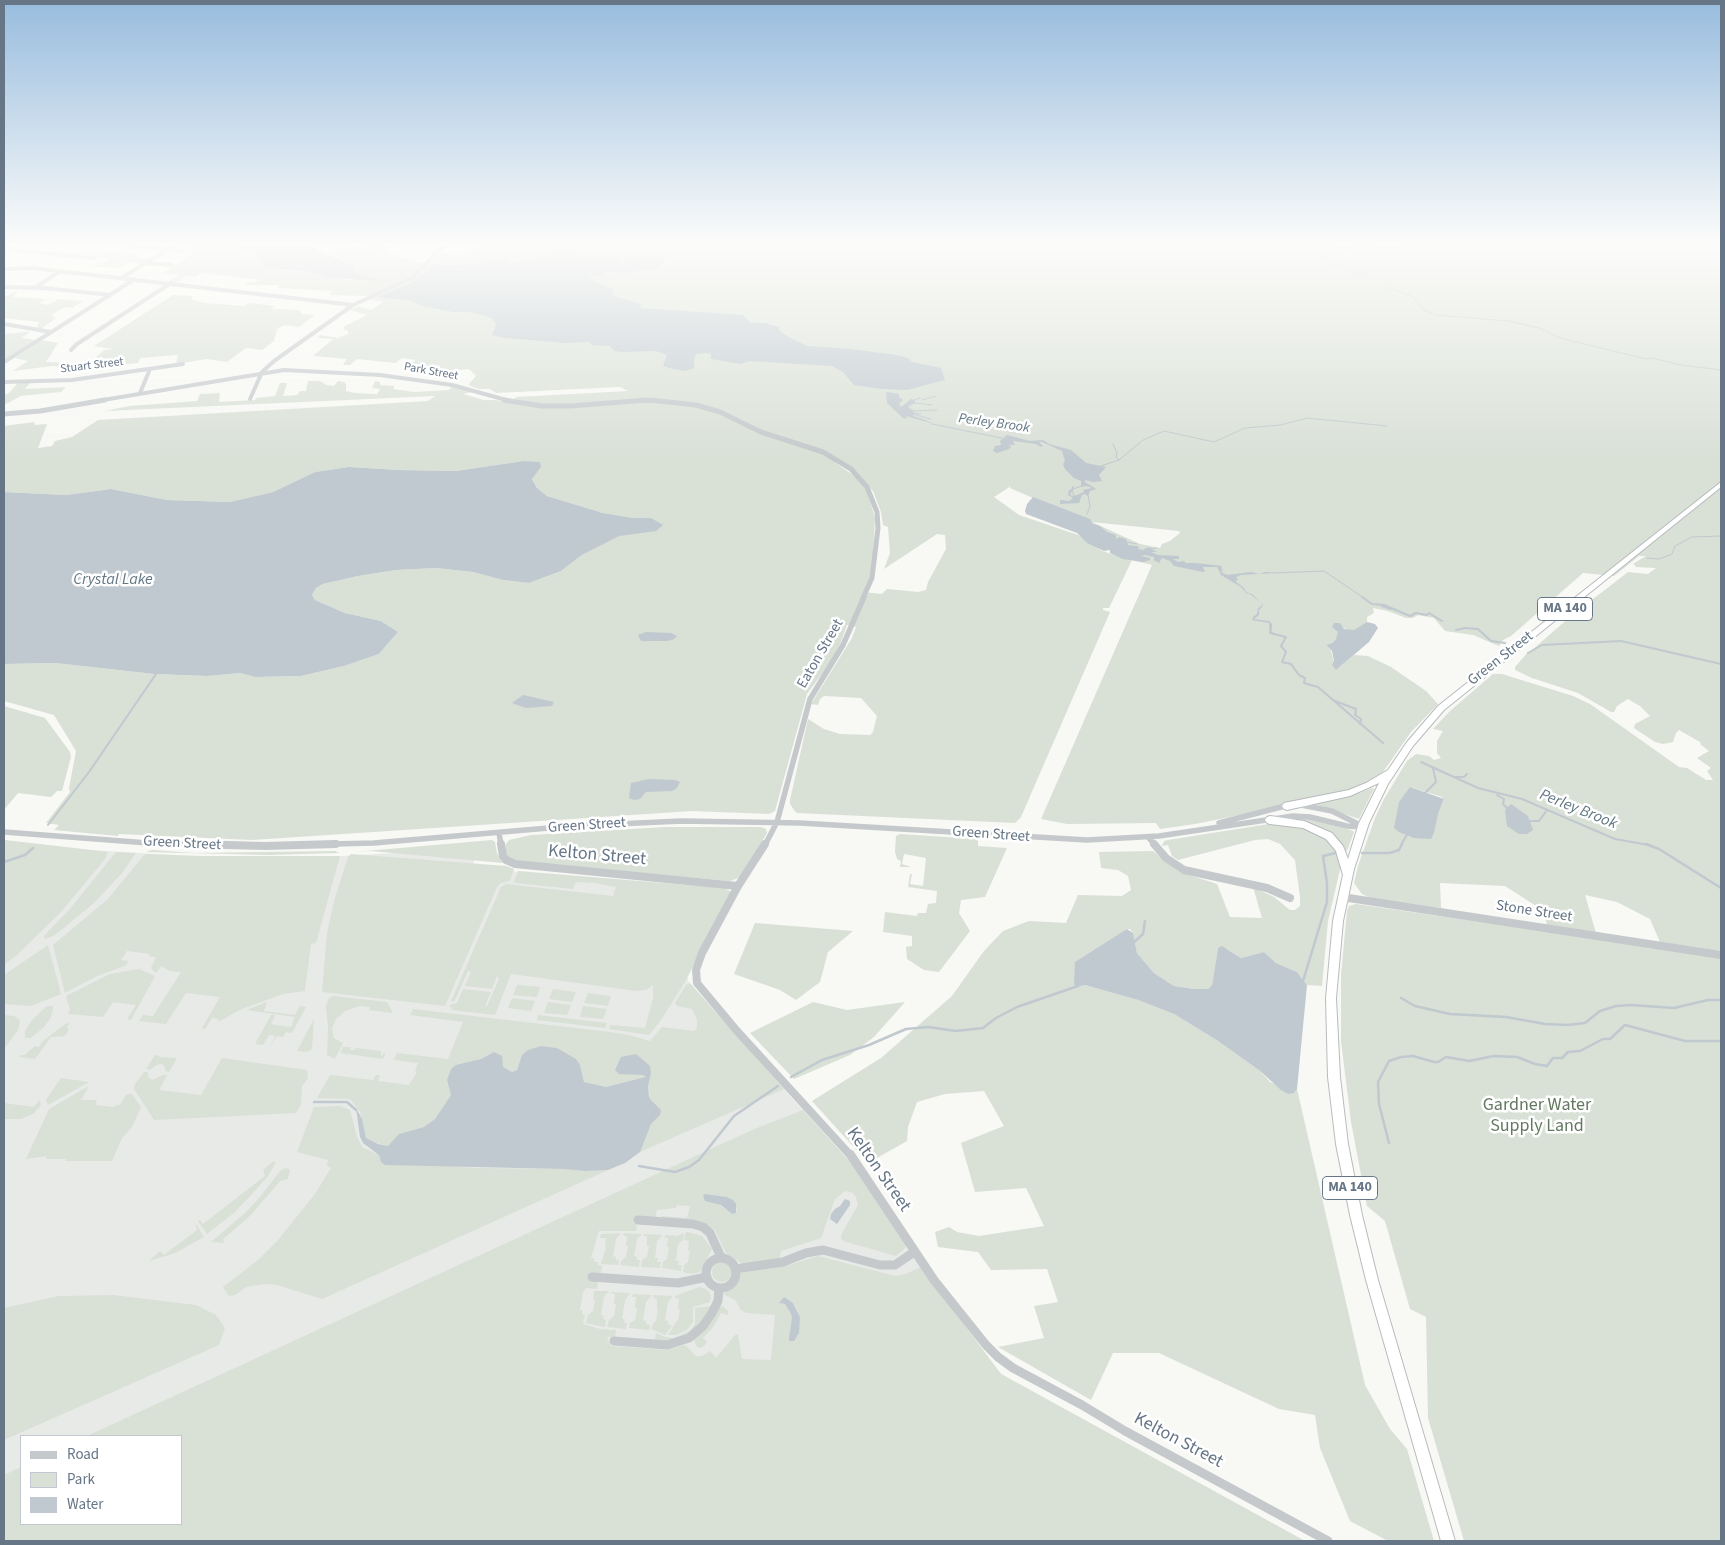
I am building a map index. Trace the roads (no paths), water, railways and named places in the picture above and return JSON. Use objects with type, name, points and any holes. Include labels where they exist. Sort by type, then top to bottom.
[{"type":"highway","name":"Green Street","points":[[1363,827],[1391,771],[1419,733],[1453,697],[1721,484]]},
{"type":"highway","points":[[1287,806],[1350,793],[1391,771]]},
{"type":"highway","points":[[1270,820],[1304,825],[1329,836],[1340,849],[1347,876]]},
{"type":"highway","name":"MA 140","points":[[1363,827],[1342,897],[1333,959],[1331,1016],[1335,1085],[1342,1144],[1351,1192],[1372,1280],[1448,1541]]},
{"type":"street","points":[[4,362],[76,316]]},
{"type":"street","points":[[71,350],[77,344],[120,316]]},
{"type":"street","points":[[250,398],[261,374],[274,361],[337,316]]},
{"type":"street","points":[[4,324],[51,332]]},
{"type":"street","name":"Stuart Street","points":[[4,382],[75,379],[183,364]]},
{"type":"street","points":[[140,393],[150,369]]},
{"type":"street","name":"Park Street","points":[[4,414],[37,412],[140,393],[296,370],[394,376],[452,385],[507,401],[542,406],[570,406],[649,400],[687,403],[715,410],[753,429],[820,450],[844,464]]},
{"type":"street","name":"Eaton Street","points":[[738,886],[765,845],[776,822],[810,699],[843,646],[870,586],[874,568],[878,528],[876,509],[868,487],[858,475],[844,464]]},
{"type":"street","name":"Green Street","points":[[1170,834],[1287,806],[1305,805],[1328,809],[1363,827]]},
{"type":"street","name":"Green Street","points":[[4,832],[148,843],[247,846],[350,844],[572,826],[672,821],[776,822],[1051,839],[1104,840],[1148,837],[1289,816],[1306,816],[1347,826],[1363,827]]},
{"type":"street","name":"Kelton Street","points":[[500,832],[502,856],[509,862],[518,865],[738,886],[699,960],[696,973],[698,983],[740,1034],[860,1166],[914,1252],[986,1345],[1013,1368],[1328,1541]]},
{"type":"street","points":[[1148,837],[1166,858],[1184,870],[1267,888],[1290,898]]},
{"type":"street","name":"Stone Street","points":[[1342,897],[1721,955]]},
{"type":"street","points":[[638,1220],[692,1224],[703,1227],[710,1233],[721,1257]]},
{"type":"street","points":[[735,1268],[783,1262],[806,1253],[823,1250],[880,1265],[896,1265],[914,1252]]},
{"type":"street","points":[[721,1257],[729,1258],[735,1268],[733,1281],[727,1286],[719,1288],[713,1286],[707,1277],[710,1264],[721,1257]]},
{"type":"street","points":[[592,1276],[678,1283],[707,1277]]},
{"type":"street","points":[[614,1341],[667,1345],[689,1338],[703,1326],[712,1313],[718,1301],[719,1288]]},
{"type":"water","points":[[486,316],[744,316],[751,323],[765,323],[780,327],[779,330],[787,336],[807,346],[897,355],[908,358],[912,362],[941,368],[945,380],[907,390],[882,389],[854,385],[843,372],[832,366],[750,361],[740,364],[711,359],[711,354],[706,353],[696,354],[694,368],[685,371],[663,366],[667,355],[656,351],[622,352],[614,351],[610,346],[591,345],[590,342],[565,343],[505,338],[492,335],[496,325],[493,319]]},
{"type":"water","points":[[886,393],[899,394],[899,397],[903,400],[899,404],[901,407],[911,399],[915,400],[915,403],[908,407],[914,411],[912,412],[915,413],[913,416],[934,424],[906,416],[907,419],[903,418],[887,403]]},
{"type":"water","points":[[1007,435],[1030,441],[1043,440],[1049,444],[1071,450],[1086,463],[1106,467],[1099,475],[1102,481],[1093,482],[1085,480],[1085,482],[1096,489],[1090,491],[1088,496],[1082,495],[1079,503],[1060,504],[1060,500],[1069,501],[1073,498],[1068,495],[1072,486],[1074,487],[1070,495],[1074,496],[1084,492],[1083,490],[1092,488],[1087,486],[1081,487],[1081,481],[1074,478],[1065,469],[1062,451],[1042,442],[1039,442],[1043,446],[1041,447],[1036,444],[1013,441],[1015,445],[1009,445],[1011,447],[1009,449],[997,453],[993,451],[995,446],[1001,445],[1000,441]]},
{"type":"water","name":"Crystal Lake","points":[[523,461],[540,462],[541,467],[532,479],[537,488],[547,496],[603,513],[632,518],[651,518],[663,525],[656,531],[619,536],[582,555],[561,571],[529,583],[503,580],[473,572],[436,568],[396,570],[323,584],[316,588],[312,595],[315,600],[345,613],[381,621],[398,632],[379,654],[344,666],[301,676],[255,677],[240,673],[207,676],[154,674],[55,663],[4,664],[4,492],[66,495],[111,489],[167,500],[230,502],[273,492],[315,472],[349,467],[456,471]]},
{"type":"water","points":[[1033,497],[1090,519],[1093,524],[1116,535],[1116,539],[1119,537],[1126,539],[1128,545],[1137,546],[1139,547],[1138,549],[1144,550],[1148,547],[1157,552],[1151,552],[1158,555],[1179,556],[1179,559],[1173,559],[1178,562],[1184,561],[1186,563],[1222,566],[1221,568],[1224,571],[1222,570],[1221,572],[1227,575],[1251,572],[1259,574],[1241,575],[1236,577],[1238,580],[1235,581],[1261,603],[1246,593],[1241,587],[1221,575],[1217,567],[1203,567],[1205,571],[1203,572],[1174,566],[1170,561],[1162,558],[1159,563],[1154,560],[1154,557],[1145,555],[1141,556],[1150,558],[1150,560],[1143,562],[1123,559],[1110,553],[1110,550],[1104,551],[1087,543],[1077,533],[1026,514],[1027,504]]},
{"type":"water","points":[[1261,603],[1263,606],[1259,610],[1259,615],[1254,619],[1269,621],[1272,624],[1271,631],[1275,634],[1270,633],[1269,623],[1252,620],[1257,614],[1258,608],[1262,606]]},
{"type":"water","points":[[1367,622],[1375,624],[1378,628],[1369,642],[1336,670],[1332,665],[1334,661],[1332,651],[1326,645],[1336,639],[1338,632],[1332,627],[1334,623],[1340,623],[1344,629],[1354,630]]},
{"type":"water","points":[[646,632],[671,633],[677,636],[667,641],[641,641],[638,635]]},
{"type":"water","points":[[523,695],[554,702],[552,706],[526,708],[512,703]]},
{"type":"water","points":[[649,779],[675,780],[680,782],[677,788],[672,791],[646,792],[640,799],[634,800],[629,798],[631,783]]},
{"type":"water","points":[[1410,787],[1444,799],[1431,839],[1414,838],[1394,828],[1399,802]]},
{"type":"water","points":[[1511,804],[1528,816],[1533,830],[1527,834],[1519,834],[1507,826],[1505,810]]},
{"type":"water","points":[[1127,929],[1133,933],[1137,953],[1154,973],[1174,986],[1208,989],[1212,985],[1218,948],[1222,946],[1241,958],[1264,952],[1276,963],[1297,972],[1307,985],[1297,1089],[1294,1093],[1288,1094],[1281,1090],[1260,1071],[1218,1041],[1174,1014],[1138,1000],[1085,985],[1077,987],[1074,985],[1075,962]]},
{"type":"water","points":[[541,1046],[557,1048],[576,1059],[580,1065],[584,1082],[606,1087],[646,1077],[643,1075],[619,1074],[615,1070],[621,1057],[636,1054],[650,1066],[649,1096],[661,1110],[660,1115],[651,1124],[640,1152],[625,1163],[608,1170],[585,1171],[385,1165],[381,1162],[379,1155],[363,1143],[360,1137],[356,1108],[362,1119],[366,1138],[378,1144],[388,1146],[399,1134],[424,1127],[435,1119],[451,1095],[447,1080],[451,1069],[456,1065],[481,1059],[494,1052],[502,1056],[503,1067],[512,1072],[517,1070],[522,1055],[528,1050]]},
{"type":"water","points":[[705,1194],[727,1197],[733,1200],[736,1204],[736,1213],[732,1214],[721,1205],[705,1201],[703,1196]]},
{"type":"water","points":[[845,1199],[850,1201],[850,1205],[837,1224],[830,1219],[831,1214]]},
{"type":"water","points":[[784,1297],[793,1303],[800,1317],[799,1333],[794,1341],[789,1341],[792,1317],[785,1304],[779,1303]]},
{"type":"waterway","points":[[1449,316],[1509,321],[1539,328],[1560,338],[1646,359],[1652,358],[1681,365],[1721,370]]},
{"type":"waterway","points":[[922,400],[936,396]]},
{"type":"waterway","points":[[914,400],[920,398]]},
{"type":"waterway","points":[[915,403],[932,405]]},
{"type":"waterway","points":[[913,411],[937,410]]},
{"type":"waterway","points":[[913,413],[921,414]]},
{"type":"waterway","name":"Perley Brook","points":[[912,414],[931,419]]},
{"type":"waterway","points":[[1119,460],[1143,440],[1164,431],[1214,442],[1245,428],[1281,425],[1307,418],[1387,426]]},
{"type":"waterway","name":"Perley Brook","points":[[932,424],[1006,439]]},
{"type":"waterway","points":[[1113,444],[1117,453],[1116,457],[1119,460]]},
{"type":"waterway","points":[[1101,466],[1119,460]]},
{"type":"waterway","points":[[1073,489],[1082,486]]},
{"type":"waterway","points":[[1072,489],[1074,496]]},
{"type":"waterway","points":[[1087,514],[1090,506],[1088,495]]},
{"type":"waterway","points":[[1647,558],[1659,559],[1672,554],[1675,546],[1692,537],[1721,536]]},
{"type":"waterway","points":[[1127,542],[1137,544]]},
{"type":"waterway","points":[[1150,549],[1157,548]]},
{"type":"waterway","points":[[1273,573],[1324,571],[1364,598]]},
{"type":"waterway","points":[[1362,597],[1372,604],[1384,605],[1410,616],[1416,613],[1427,615],[1429,613],[1442,621]]},
{"type":"waterway","points":[[1382,606],[1391,609]]},
{"type":"waterway","name":"Perley Brook","points":[[1271,626],[1270,633],[1286,637],[1281,646],[1286,652],[1282,662],[1291,664],[1299,675],[1305,678],[1304,683],[1318,687],[1360,723]]},
{"type":"waterway","points":[[1456,630],[1465,628],[1478,629],[1491,641],[1505,643]]},
{"type":"waterway","points":[[1528,653],[1542,645],[1621,641],[1721,664]]},
{"type":"waterway","points":[[48,825],[89,772],[156,674]]},
{"type":"waterway","points":[[1335,701],[1356,709],[1355,715],[1361,719],[1360,723]]},
{"type":"waterway","name":"Perley Brook","points":[[1360,723],[1383,743]]},
{"type":"waterway","name":"Perley Brook","points":[[1421,762],[1478,788],[1522,799],[1615,839],[1648,845]]},
{"type":"waterway","points":[[1425,793],[1436,782],[1433,768]]},
{"type":"waterway","name":"Perley Brook","points":[[1456,777],[1464,777],[1467,774]]},
{"type":"waterway","points":[[1497,795],[1504,799],[1503,804],[1508,809]]},
{"type":"waterway","points":[[1530,821],[1539,821],[1547,810]]},
{"type":"waterway","points":[[1401,845],[1408,833]]},
{"type":"waterway","points":[[1362,853],[1390,853],[1399,850],[1402,844]]},
{"type":"waterway","name":"Perley Brook","points":[[1648,845],[1659,849],[1721,888]]},
{"type":"waterway","points":[[4,862],[25,855],[33,848]]},
{"type":"waterway","points":[[1303,981],[1327,902],[1327,883],[1323,856],[1336,853]]},
{"type":"waterway","points":[[1133,943],[1143,934],[1145,921]]},
{"type":"waterway","points":[[791,1077],[822,1060],[869,1045],[906,1029],[928,1027],[956,1031],[983,1028],[996,1018],[1017,1007],[1078,986]]},
{"type":"waterway","points":[[1401,998],[1415,1006],[1450,1014],[1506,1017],[1545,1024],[1568,1025],[1585,1023],[1600,1011],[1616,1006],[1631,1005],[1674,1008],[1708,1000],[1721,1000]]},
{"type":"waterway","points":[[1389,1143],[1379,1104],[1378,1082],[1389,1061],[1401,1057],[1413,1056],[1434,1062],[1438,1062],[1446,1057],[1469,1061],[1494,1056],[1517,1057],[1535,1064],[1547,1066],[1553,1058],[1562,1058],[1568,1052],[1580,1051],[1603,1039],[1610,1039],[1625,1025],[1685,1041],[1721,1041]]},
{"type":"waterway","points":[[639,1166],[675,1172],[689,1167],[699,1160],[734,1116],[778,1086]]},
{"type":"waterway","points":[[314,1102],[347,1102],[356,1110]]},
{"type":"park label","name":"Gardner Water Supply Land","points":[[1537,1116]]}]
